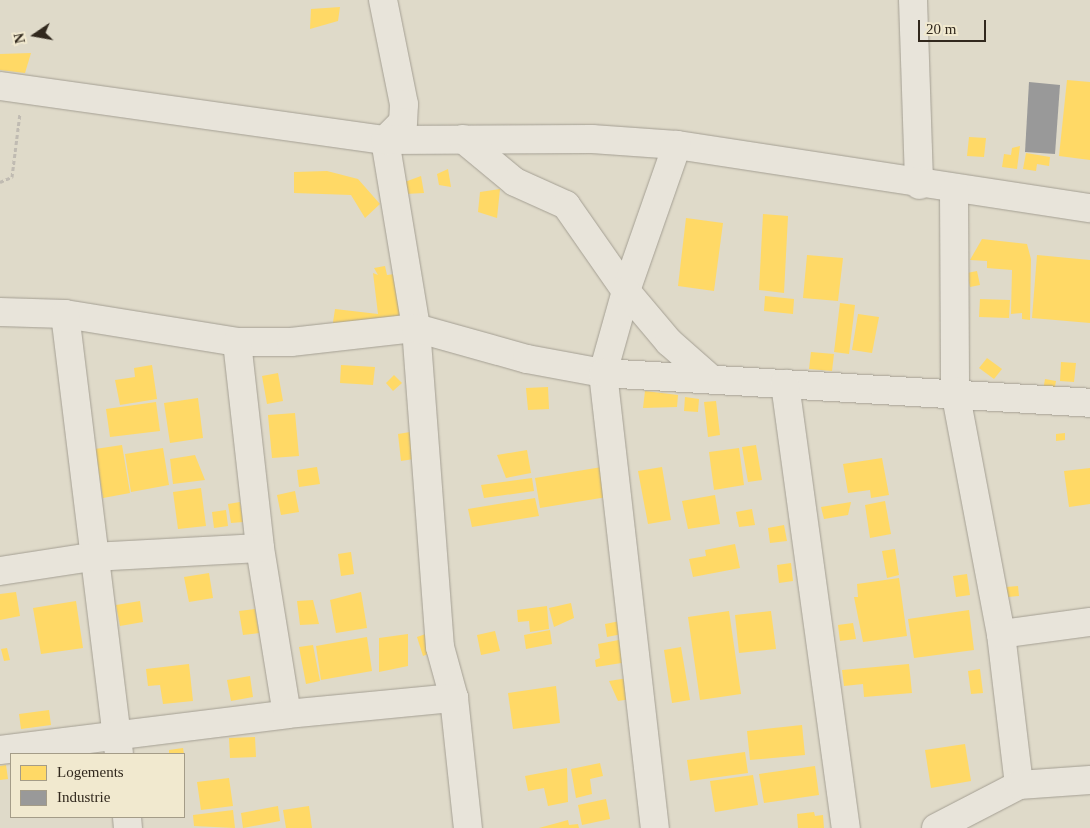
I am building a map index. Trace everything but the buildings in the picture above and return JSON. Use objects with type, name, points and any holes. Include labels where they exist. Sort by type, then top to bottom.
[{"type":"street","points":[[383,0],[404,104],[403,122],[385,140]]},
{"type":"street","points":[[913,0],[919,185]]},
{"type":"street","points":[[12,88],[385,140],[592,139],[677,145],[919,185],[1090,208]]},
{"type":"street","points":[[463,139],[515,182],[566,204],[626,291],[669,342],[711,379]]},
{"type":"street","points":[[385,140],[416,328],[440,647],[454,698],[468,828]]},
{"type":"street","points":[[655,828],[602,373],[626,291],[677,145]]},
{"type":"street","points":[[954,190],[955,391],[1001,634],[1020,785]]},
{"type":"street","points":[[0,312],[65,314],[237,342],[291,342],[416,328],[527,359],[602,373],[785,384],[955,391],[1090,403]]},
{"type":"street","points":[[65,314],[92,557],[118,745]]},
{"type":"street","points":[[237,342],[260,548],[288,714]]},
{"type":"street","points":[[785,384],[846,828]]},
{"type":"street","points":[[0,570],[92,557],[260,548]]},
{"type":"street","points":[[1001,634],[1090,622]]},
{"type":"street","points":[[0,750],[118,745],[288,714],[454,698]]},
{"type":"street","points":[[936,828],[1020,785],[1090,780]]},
{"type":"path","points":[[0,182],[12,177],[12,88]]}]
